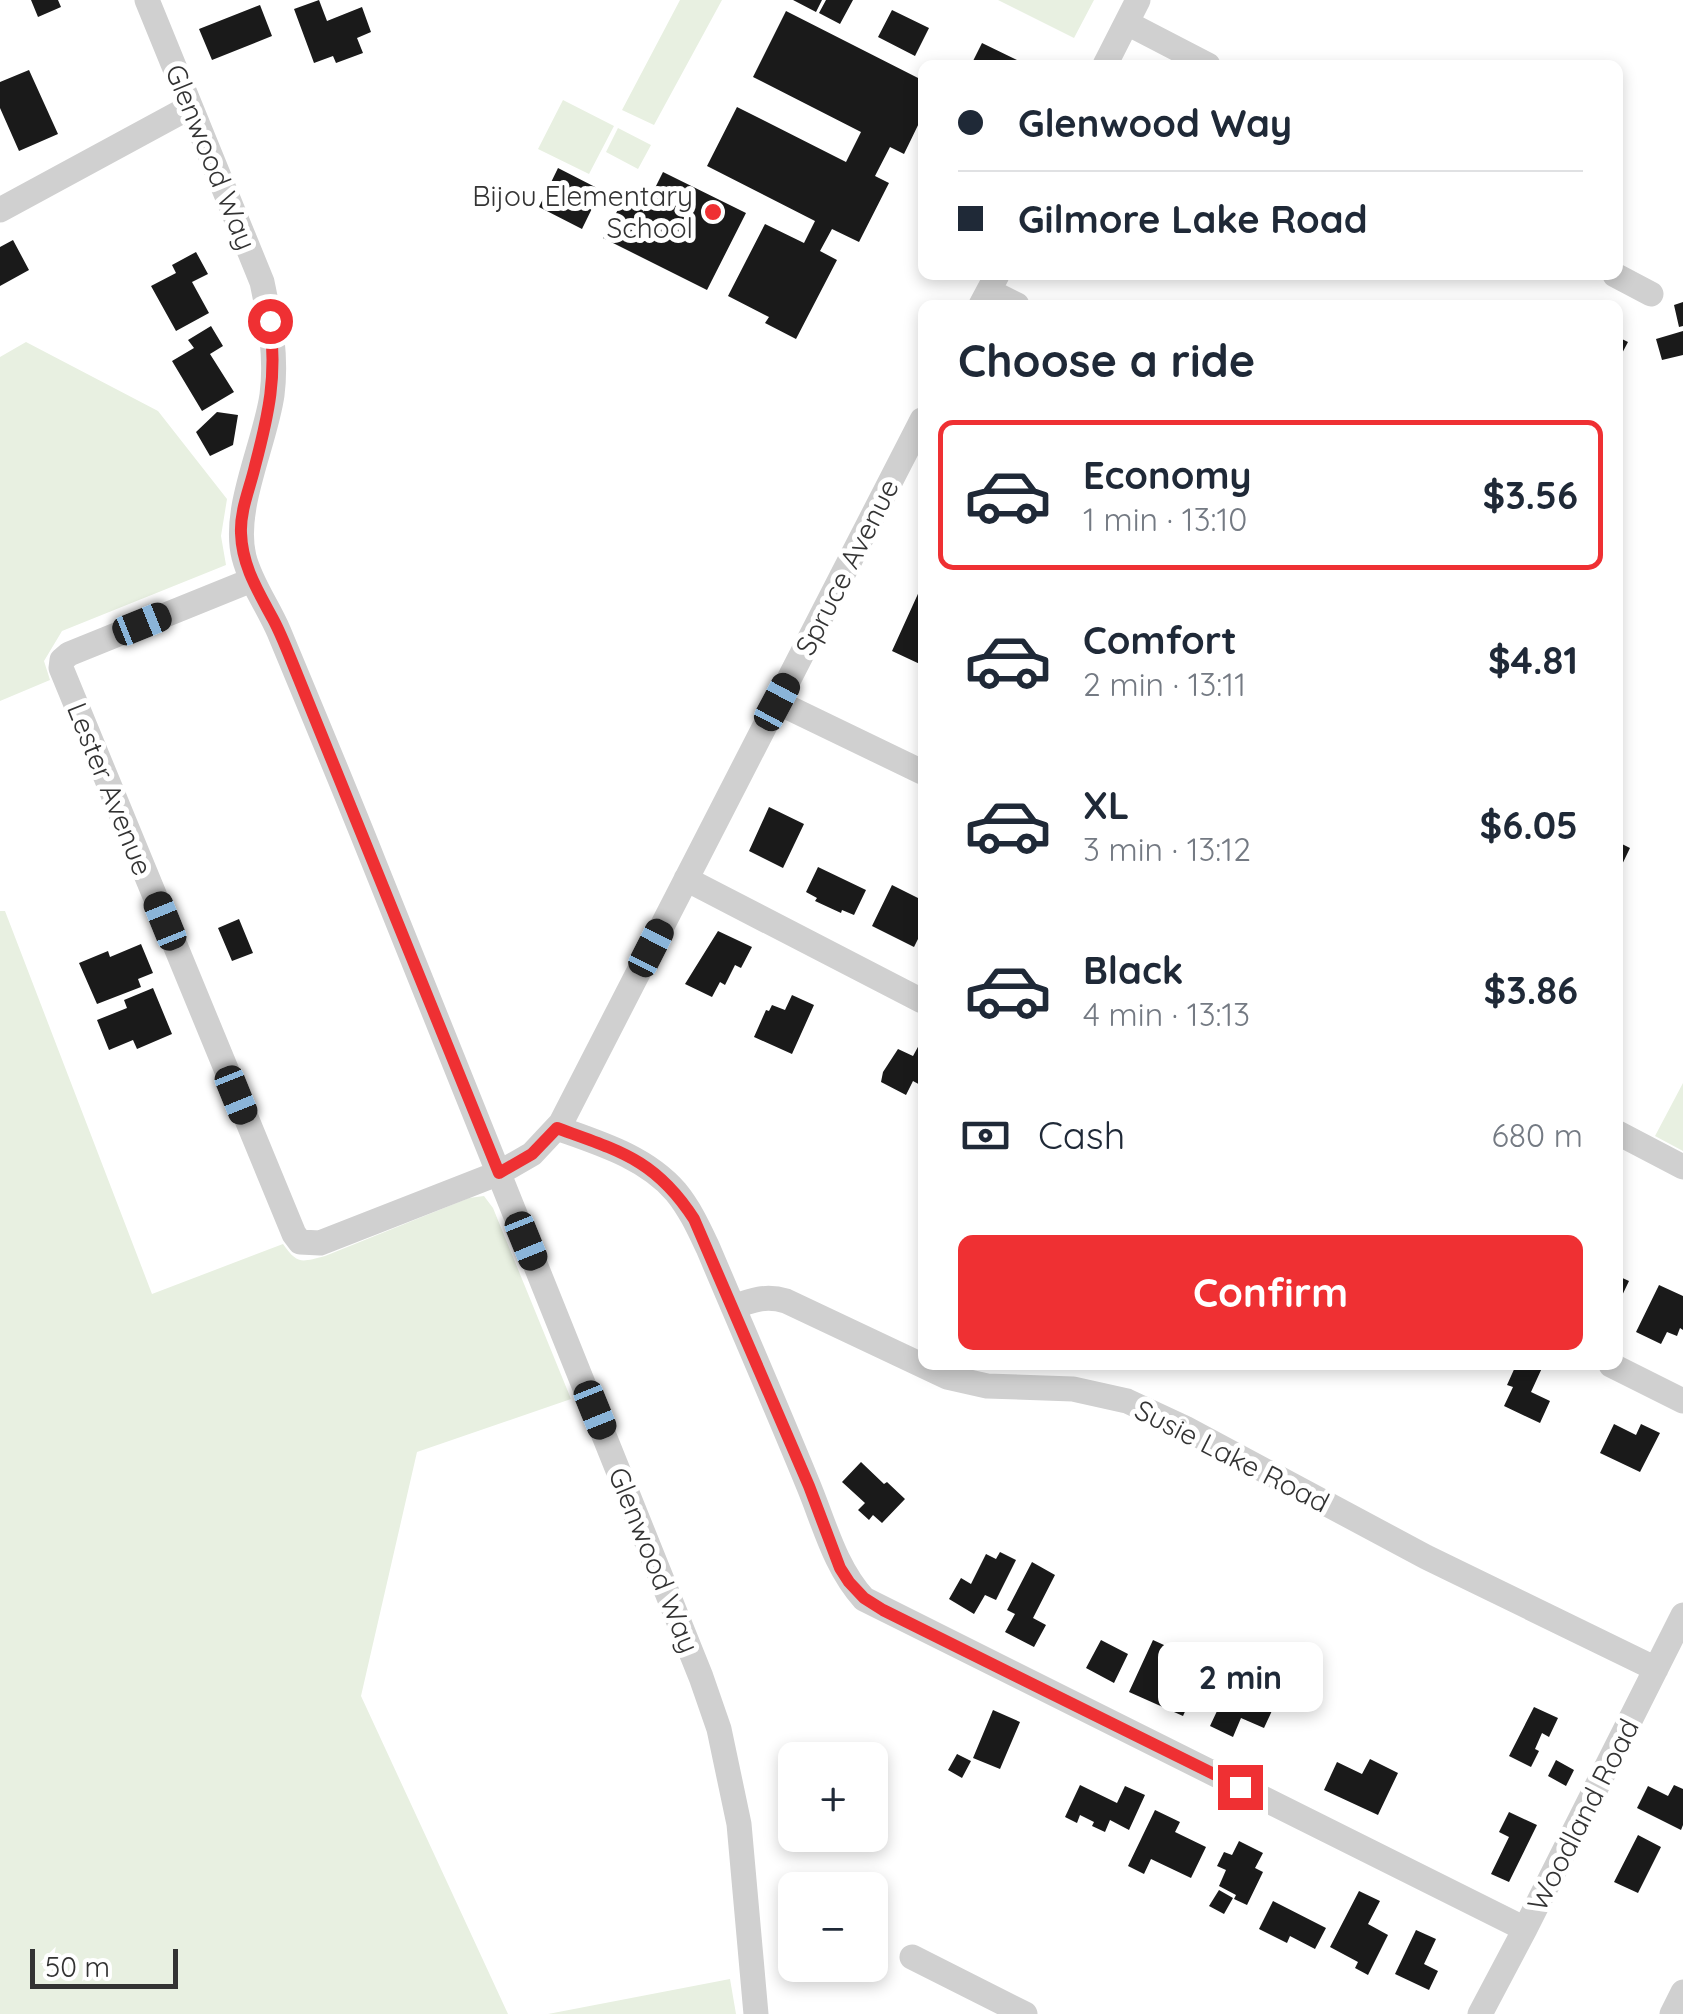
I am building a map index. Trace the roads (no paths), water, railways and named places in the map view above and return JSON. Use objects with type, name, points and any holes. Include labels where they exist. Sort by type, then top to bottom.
[{"type":"street","name":"Glenwood Way","points":[[148,0],[262,282],[270,321],[274,354],[272,393],[244,506],[240,530],[243,554],[286,648],[701,1677],[719,1729],[739,1824],[756,2014]]},
{"type":"street","points":[[1108,60],[1133,12],[1201,60]]},
{"type":"street","points":[[0,210],[190,107]]},
{"type":"street","points":[[1623,280],[1652,294]]},
{"type":"street","name":"Spruce Avenue","points":[[308,1244],[333,1238],[499,1173],[532,1154],[557,1128],[918,428]]},
{"type":"street","name":"Lester Avenue","points":[[252,580],[69,654],[62,660],[61,668],[294,1234],[300,1242],[308,1244]]},
{"type":"street","points":[[777,702],[918,770]]},
{"type":"street","points":[[686,879],[918,999]]},
{"type":"street","points":[[557,1128],[613,1148],[661,1176],[678,1194],[694,1219],[733,1308],[840,1568],[864,1598],[1526,1929]]},
{"type":"street","points":[[1623,1136],[1683,1167]]},
{"type":"street","name":"Susie Lake Road","points":[[733,1308],[757,1298],[786,1300],[918,1363]]},
{"type":"street","name":"Susie Lake Road","points":[[932,1370],[987,1386],[1073,1389],[1127,1401],[1426,1557],[1656,1669]]},
{"type":"street","points":[[1621,1370],[1683,1401]]},
{"type":"street","name":"Woodland Road","points":[[1480,2014],[1683,1615]]},
{"type":"street","points":[[912,1957],[1025,2014]]},
{"type":"street","points":[[1672,2014],[1683,1992]]},
{"type":"place","name":"Bijou Elementary School","points":[[713,212]]}]
